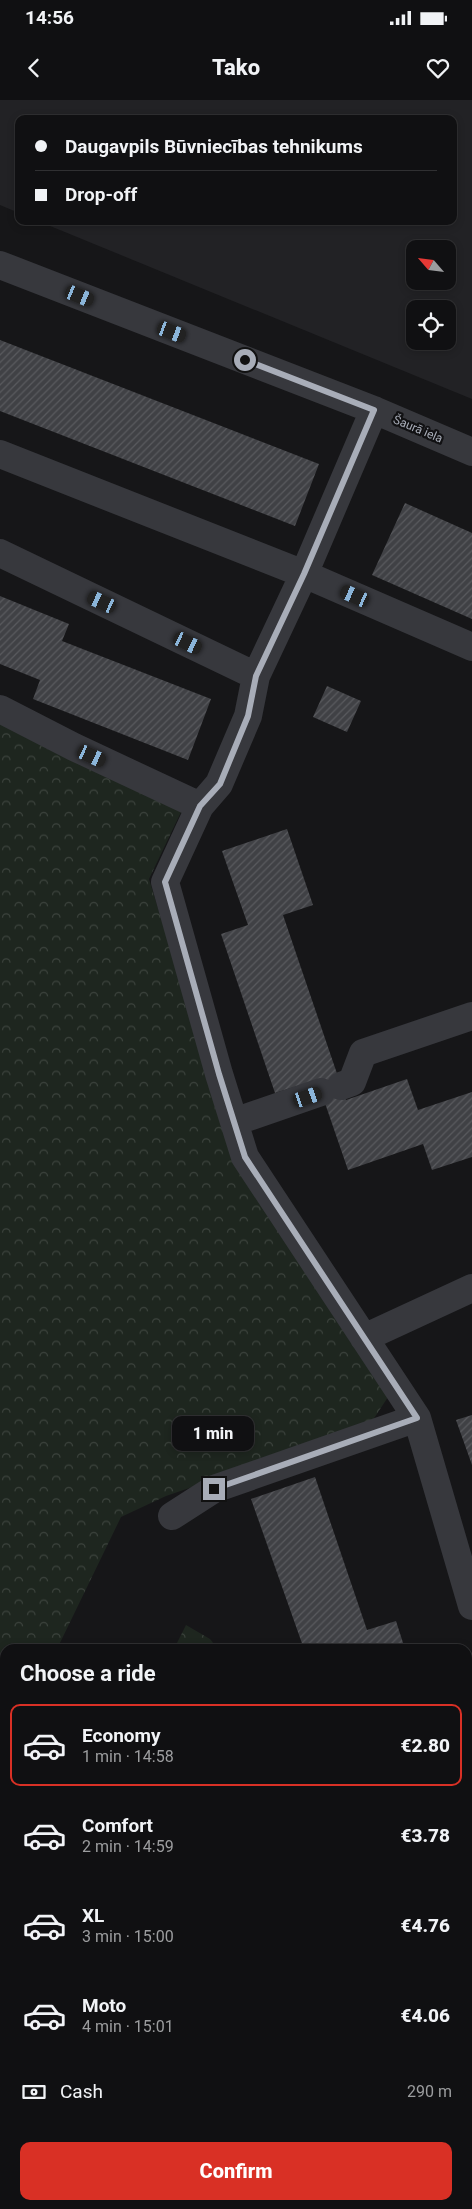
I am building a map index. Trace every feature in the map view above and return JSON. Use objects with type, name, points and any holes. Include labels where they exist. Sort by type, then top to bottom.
[{"type":"street","name":"Šaurā iela","points":[[0,265],[374,410],[472,452]]},
{"type":"street","points":[[374,410],[304,574],[256,676],[248,716],[220,784],[200,806],[165,882],[245,1157],[417,1418],[472,1606]]},
{"type":"street","points":[[0,454],[304,574],[472,647]]},
{"type":"street","points":[[0,553],[256,676]]},
{"type":"street","points":[[0,709],[74,747],[200,806]]},
{"type":"street","points":[[234,1122],[352,1082],[363,1053],[472,1016]]},
{"type":"street","points":[[364,1338],[472,1288]]},
{"type":"street","points":[[172,1516],[214,1489],[417,1418]]},
{"type":"shaded area","points":[[0,100],[472,100],[472,399],[48,225],[457,225],[457,115],[15,115],[15,211],[0,205]]},
{"type":"green space","points":[[0,722],[181,812],[149,879],[235,1159],[388,1397],[369,1426],[166,1496],[121,1517],[59,1644],[0,1644]]},
{"type":"green space","points":[[186,1625],[210,1639],[214,1644],[176,1644]]},
{"type":"building","points":[[0,340],[319,464],[295,526],[0,411]]},
{"type":"building","points":[[405,503],[472,533],[472,619],[372,575]]},
{"type":"building","points":[[0,596],[69,624],[62,641],[211,699],[188,760],[33,699],[40,680],[0,664]]},
{"type":"building","points":[[327,686],[361,701],[347,732],[313,717]]},
{"type":"building","points":[[287,829],[313,905],[283,915],[346,1100],[407,1079],[418,1110],[472,1092],[472,1157],[432,1170],[423,1144],[348,1170],[317,1080],[275,1093],[221,934],[248,925],[222,851]]},
{"type":"building","points":[[472,1415],[472,1465],[456,1420]]},
{"type":"building","points":[[315,1477],[367,1630],[396,1621],[403,1644],[302,1644],[251,1499]]},
{"type":"route","points":[[214,1489],[417,1418],[245,1157],[219,1074],[165,882],[200,806],[220,784],[248,716],[256,676],[304,574],[374,410],[245,360]]}]
